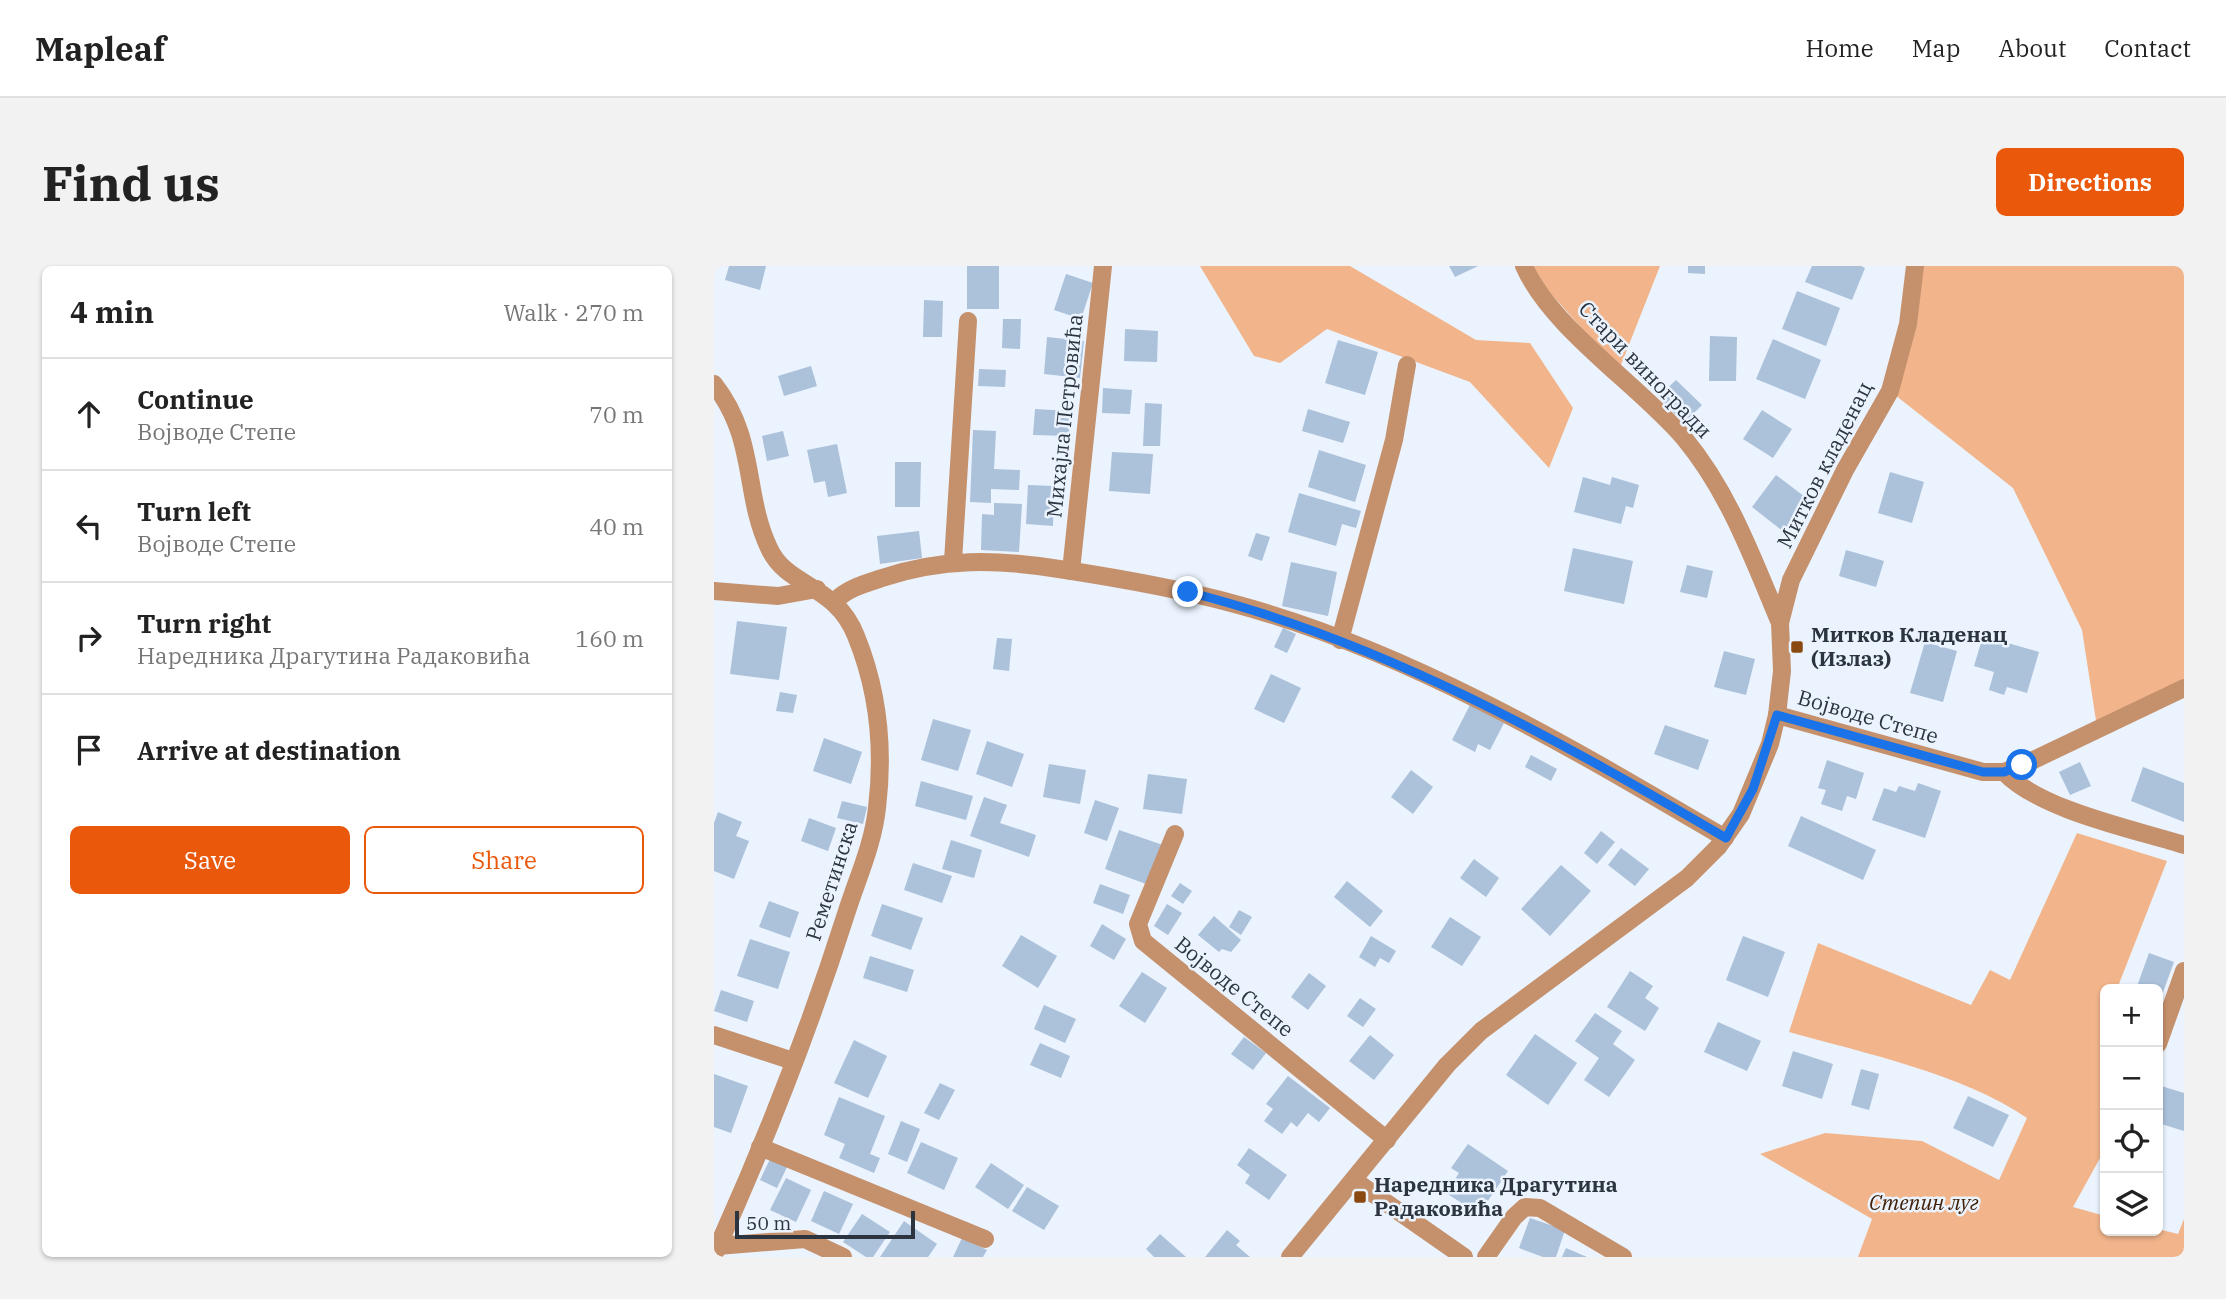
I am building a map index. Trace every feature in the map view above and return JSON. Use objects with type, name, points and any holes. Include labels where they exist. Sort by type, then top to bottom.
[{"type":"street","name":"Михајла Петровића","points":[[1071,571],[1104,266]]},
{"type":"street","name":"Стари виногради","points":[[1524,266],[1563,319],[1664,416],[1703,463],[1745,539],[1780,632],[1777,715]]},
{"type":"street","name":"Митков кладенац","points":[[1780,632],[1791,580],[1825,509],[1891,391],[1908,324],[1915,266]]},
{"type":"street","points":[[953,561],[968,321]]},
{"type":"street","points":[[1340,640],[1395,440],[1407,365]]},
{"type":"street","name":"Реметинска","points":[[714,384],[738,424],[770,551],[789,571],[835,601],[848,618],[857,637],[875,703],[880,746],[877,809],[869,846],[793,1061],[716,1251]]},
{"type":"street","points":[[835,601],[844,592],[894,574],[953,561],[1015,562],[1148,583],[1226,601],[1340,640],[1437,681],[1543,734],[1726,838]]},
{"type":"street","points":[[714,591],[778,596],[817,589]]},
{"type":"street","points":[[2184,688],[2004,772],[2018,787],[2041,798],[2184,845]]},
{"type":"street","name":"Војводе Степе","points":[[1290,1257],[1355,1181],[1447,1065],[1481,1031],[1664,897],[1726,838],[1753,789],[1777,715],[1955,765],[1983,772],[2004,772]]},
{"type":"street","name":"Војводе Степе","points":[[1175,834],[1138,925],[1143,941],[1387,1140]]},
{"type":"street","points":[[2163,1030],[2184,971]]},
{"type":"street","points":[[714,1035],[793,1061]]},
{"type":"street","points":[[760,1147],[985,1239]]},
{"type":"street","points":[[1355,1181],[1464,1257]]},
{"type":"street","points":[[1486,1257],[1514,1217],[1525,1207],[1540,1208],[1623,1257]]},
{"type":"street","points":[[716,1251],[804,1238],[843,1257]]},
{"type":"green space","points":[[1200,266],[1350,266],[1476,340],[1530,343],[1573,408],[1549,468],[1470,382],[1327,329],[1280,363],[1254,356]]},
{"type":"green space","points":[[1532,266],[1660,266],[1619,370],[1536,277]]},
{"type":"green space","points":[[1915,266],[2184,266],[2184,688],[2097,727],[2082,630],[2013,488],[1890,391]]},
{"type":"green space","name":"Степин луг","points":[[2077,833],[2167,861],[2119,984],[2100,984],[2100,1158],[2073,1207],[2100,1215],[2100,1236],[2163,1236],[2163,1230],[2178,1234],[2184,1219],[2184,1257],[1858,1257],[1872,1219],[1760,1154],[1825,1133],[1922,1141],[1999,1180],[2027,1118],[1973,1089],[1943,1077],[1789,1032],[1818,943],[1971,1005],[1990,970],[2010,980]]},
{"type":"building","points":[[729,266],[766,266],[760,290],[725,280]]},
{"type":"building","points":[[967,266],[999,266],[999,309],[967,309]]},
{"type":"building","points":[[1449,266],[1478,266],[1455,277]]},
{"type":"building","points":[[1688,266],[1705,266],[1705,274],[1688,273]]},
{"type":"building","points":[[1812,266],[1865,268],[1852,300],[1805,282]]},
{"type":"building","points":[[1066,274],[1093,283],[1081,319],[1054,310]]},
{"type":"building","points":[[1797,291],[1840,308],[1826,346],[1782,329]]},
{"type":"building","points":[[924,300],[943,301],[942,337],[923,337]]},
{"type":"building","points":[[1003,319],[1021,319],[1020,349],[1002,348]]},
{"type":"building","points":[[1125,329],[1158,331],[1157,362],[1124,361]]},
{"type":"building","points":[[1710,336],[1737,337],[1736,381],[1709,381]]},
{"type":"building","points":[[1047,337],[1084,341],[1080,378],[1044,374]]},
{"type":"building","points":[[1773,339],[1821,360],[1805,399],[1756,379]]},
{"type":"building","points":[[1338,340],[1378,352],[1365,395],[1325,383]]},
{"type":"building","points":[[811,366],[817,386],[784,396],[778,376]]},
{"type":"building","points":[[979,369],[1006,370],[1005,387],[978,386]]},
{"type":"building","points":[[1676,380],[1702,405],[1684,423],[1658,397]]},
{"type":"building","points":[[1103,388],[1132,390],[1130,414],[1102,413]]},
{"type":"building","points":[[1145,403],[1162,404],[1160,446],[1143,446]]},
{"type":"building","points":[[1035,409],[1070,411],[1069,436],[1033,435]]},
{"type":"building","points":[[1308,409],[1350,422],[1343,443],[1302,431]]},
{"type":"building","points":[[1762,410],[1792,429],[1773,458],[1743,439]]},
{"type":"building","points":[[973,430],[996,431],[994,469],[1020,470],[1019,490],[991,489],[991,503],[970,502]]},
{"type":"building","points":[[783,431],[789,456],[767,461],[762,436]]},
{"type":"building","points":[[837,444],[847,493],[828,497],[825,481],[814,483],[807,450]]},
{"type":"building","points":[[1319,450],[1366,465],[1355,502],[1308,487]]},
{"type":"building","points":[[1112,452],[1153,454],[1150,494],[1109,491]]},
{"type":"building","points":[[895,462],[921,462],[920,507],[895,507]]},
{"type":"building","points":[[1890,472],[1924,482],[1912,523],[1878,513]]},
{"type":"building","points":[[1776,475],[1809,500],[1784,532],[1752,507]]},
{"type":"building","points":[[1583,477],[1610,485],[1612,477],[1639,485],[1633,508],[1626,506],[1621,524],[1574,512]]},
{"type":"building","points":[[1028,485],[1054,486],[1053,526],[1026,524]]},
{"type":"building","points":[[1299,493],[1361,511],[1356,528],[1342,524],[1336,546],[1288,532]]},
{"type":"building","points":[[994,503],[1022,504],[1019,552],[981,550],[982,514],[994,515]]},
{"type":"building","points":[[919,531],[922,558],[880,564],[877,536]]},
{"type":"building","points":[[1256,533],[1270,537],[1262,561],[1248,556]]},
{"type":"building","points":[[1573,548],[1633,561],[1624,604],[1564,591]]},
{"type":"building","points":[[1846,550],[1884,561],[1876,587],[1839,576]]},
{"type":"building","points":[[1291,562],[1337,572],[1328,616],[1282,606]]},
{"type":"building","points":[[1687,565],[1713,571],[1707,598],[1680,592]]},
{"type":"building","points":[[737,621],[787,627],[779,680],[730,674]]},
{"type":"building","points":[[1283,628],[1296,634],[1287,653],[1274,647]]},
{"type":"building","points":[[1983,636],[2039,652],[2027,693],[2007,687],[2004,695],[1989,690],[1994,672],[1974,666]]},
{"type":"building","points":[[997,638],[1012,639],[1009,671],[993,669]]},
{"type":"building","points":[[1925,642],[1957,651],[1943,702],[1910,693]]},
{"type":"building","points":[[1724,651],[1755,659],[1746,695],[1714,687]]},
{"type":"building","points":[[1271,674],[1301,688],[1284,723],[1254,709]]},
{"type":"building","points":[[780,692],[797,695],[793,713],[776,711]]},
{"type":"building","points":[[1470,705],[1504,723],[1490,750],[1478,744],[1475,752],[1452,740]]},
{"type":"building","points":[[933,719],[971,730],[958,771],[921,760]]},
{"type":"building","points":[[1665,725],[1709,740],[1698,770],[1654,754]]},
{"type":"building","points":[[824,738],[862,752],[851,784],[813,771]]},
{"type":"building","points":[[987,741],[1024,754],[1012,787],[976,774]]},
{"type":"building","points":[[1531,755],[1557,769],[1551,781],[1525,767]]},
{"type":"building","points":[[1827,760],[1864,773],[1856,799],[1847,796],[1842,811],[1821,804],[1826,790],[1818,788]]},
{"type":"building","points":[[2080,762],[2091,786],[2070,795],[2059,772]]},
{"type":"building","points":[[1049,764],[1086,770],[1080,804],[1043,797]]},
{"type":"building","points":[[2143,767],[2184,783],[2184,822],[2131,801]]},
{"type":"building","points":[[1411,770],[1433,787],[1413,814],[1391,797]]},
{"type":"building","points":[[1148,774],[1187,779],[1182,814],[1143,809]]},
{"type":"building","points":[[921,781],[973,796],[966,820],[915,806]]},
{"type":"building","points":[[1918,783],[1941,791],[1925,838],[1872,820],[1884,788],[1896,792],[1899,786],[1915,791]]},
{"type":"building","points":[[984,797],[1007,805],[1000,823],[1036,835],[1029,857],[970,836]]},
{"type":"building","points":[[1095,800],[1119,808],[1107,841],[1084,833]]},
{"type":"building","points":[[842,801],[867,807],[863,824],[837,818]]},
{"type":"building","points":[[718,812],[742,822],[736,836],[749,841],[734,879],[714,871],[714,823]]},
{"type":"building","points":[[1801,816],[1876,850],[1863,880],[1788,846]]},
{"type":"building","points":[[809,818],[836,828],[828,851],[801,841]]},
{"type":"building","points":[[1119,830],[1163,845],[1149,885],[1105,869]]},
{"type":"building","points":[[1601,831],[1615,842],[1597,864],[1584,853]]},
{"type":"building","points":[[951,840],[982,850],[974,878],[942,869]]},
{"type":"building","points":[[1621,848],[1649,869],[1635,886],[1608,865]]},
{"type":"building","points":[[1474,859],[1499,878],[1486,897],[1460,878]]},
{"type":"building","points":[[913,863],[952,876],[942,903],[904,890]]},
{"type":"building","points":[[1561,865],[1591,891],[1550,936],[1521,909]]},
{"type":"building","points":[[1347,881],[1383,911],[1370,927],[1334,897]]},
{"type":"building","points":[[1180,883],[1192,891],[1183,904],[1171,896]]},
{"type":"building","points":[[1100,884],[1130,895],[1123,914],[1093,903]]},
{"type":"building","points":[[769,901],[799,912],[790,938],[759,927]]},
{"type":"building","points":[[882,904],[923,918],[911,950],[871,936]]},
{"type":"building","points":[[1167,904],[1182,913],[1168,935],[1154,926]]},
{"type":"building","points":[[1239,910],[1252,917],[1241,935],[1229,927]]},
{"type":"building","points":[[1214,916],[1241,940],[1231,952],[1222,949],[1219,952],[1198,935]]},
{"type":"building","points":[[1450,917],[1481,937],[1462,966],[1431,947]]},
{"type":"building","points":[[1102,924],[1126,939],[1114,960],[1090,946]]},
{"type":"building","points":[[1021,935],[1057,956],[1038,988],[1002,966]]},
{"type":"building","points":[[1371,936],[1396,951],[1389,963],[1380,958],[1375,967],[1359,957]]},
{"type":"building","points":[[1743,936],[1785,952],[1768,997],[1726,980]]},
{"type":"building","points":[[750,939],[790,952],[778,989],[737,976]]},
{"type":"building","points":[[2149,953],[2174,962],[2163,992],[2163,984],[2138,984]]},
{"type":"building","points":[[870,956],[914,970],[907,992],[863,978]]},
{"type":"building","points":[[1630,971],[1653,986],[1645,998],[1659,1008],[1645,1031],[1607,1007]]},
{"type":"building","points":[[1142,972],[1167,988],[1145,1023],[1119,1006]]},
{"type":"building","points":[[1309,973],[1326,986],[1308,1010],[1291,997]]},
{"type":"building","points":[[721,990],[754,1001],[747,1022],[714,1011]]},
{"type":"building","points":[[1360,998],[1376,1009],[1363,1027],[1347,1016]]},
{"type":"building","points":[[1044,1005],[1076,1019],[1065,1043],[1034,1029]]},
{"type":"building","points":[[1595,1013],[1622,1031],[1613,1044],[1635,1060],[1609,1097],[1584,1080],[1599,1058],[1575,1041]]},
{"type":"building","points":[[1718,1022],[1761,1041],[1747,1071],[1704,1052]]},
{"type":"building","points":[[1535,1034],[1577,1063],[1548,1105],[1506,1075]]},
{"type":"building","points":[[1370,1035],[1394,1055],[1374,1080],[1349,1061]]},
{"type":"building","points":[[1244,1037],[1266,1053],[1253,1070],[1231,1054]]},
{"type":"building","points":[[854,1040],[887,1056],[868,1098],[834,1083]]},
{"type":"building","points":[[1040,1043],[1070,1056],[1061,1078],[1030,1065]]},
{"type":"building","points":[[1793,1051],[1833,1064],[1822,1099],[1782,1086]]},
{"type":"building","points":[[1861,1069],[1879,1074],[1869,1110],[1851,1105]]},
{"type":"building","points":[[714,1074],[748,1086],[731,1133],[714,1127]]},
{"type":"building","points":[[1288,1076],[1330,1108],[1319,1122],[1308,1113],[1297,1127],[1291,1122],[1282,1134],[1264,1121],[1273,1109],[1266,1104]]},
{"type":"building","points":[[940,1083],[955,1090],[939,1120],[924,1113]]},
{"type":"building","points":[[2163,1087],[2184,1093],[2184,1131],[2163,1125]]},
{"type":"building","points":[[1968,1096],[2009,1115],[1993,1147],[1953,1128]]},
{"type":"building","points":[[839,1097],[885,1116],[870,1154],[880,1158],[874,1173],[839,1158],[845,1144],[824,1135]]},
{"type":"building","points":[[901,1121],[920,1129],[907,1162],[888,1154]]},
{"type":"building","points":[[921,1142],[958,1158],[944,1190],[907,1173]]},
{"type":"building","points":[[1468,1144],[1508,1171],[1479,1214],[1446,1193],[1459,1173],[1451,1168]]},
{"type":"building","points":[[1249,1148],[1287,1175],[1269,1200],[1245,1183],[1250,1175],[1237,1165]]},
{"type":"building","points":[[771,1157],[788,1165],[777,1188],[760,1180]]},
{"type":"building","points":[[991,1163],[1024,1185],[1008,1209],[975,1187]]},
{"type":"building","points":[[786,1178],[811,1190],[796,1222],[770,1210]]},
{"type":"building","points":[[1027,1187],[1059,1206],[1044,1230],[1012,1211]]},
{"type":"building","points":[[824,1191],[853,1204],[839,1234],[811,1221]]},
{"type":"building","points":[[862,1214],[890,1232],[873,1257],[866,1257],[843,1242]]},
{"type":"building","points":[[1530,1218],[1565,1230],[1556,1257],[1543,1257],[1519,1248]]},
{"type":"building","points":[[904,1221],[937,1244],[928,1257],[880,1257]]},
{"type":"building","points":[[1227,1230],[1240,1241],[1236,1245],[1250,1257],[1205,1257]]},
{"type":"building","points":[[1160,1234],[1186,1257],[1154,1257],[1146,1249]]},
{"type":"building","points":[[962,1238],[987,1250],[983,1257],[953,1257]]},
{"type":"building","points":[[1566,1248],[1587,1257],[1562,1257]]},
{"type":"place","name":"Митков Кладенац (Излаз)","points":[[1797,647]]},
{"type":"place","name":"Наредника Драгутина Радаковића","points":[[1360,1197]]},
{"type":"route","points":[[1188,592],[1238,604],[1328,635],[1437,681],[1543,734],[1726,838],[1753,789],[1770,744],[1777,715],[1983,772],[2004,772],[2022,765]]}]
